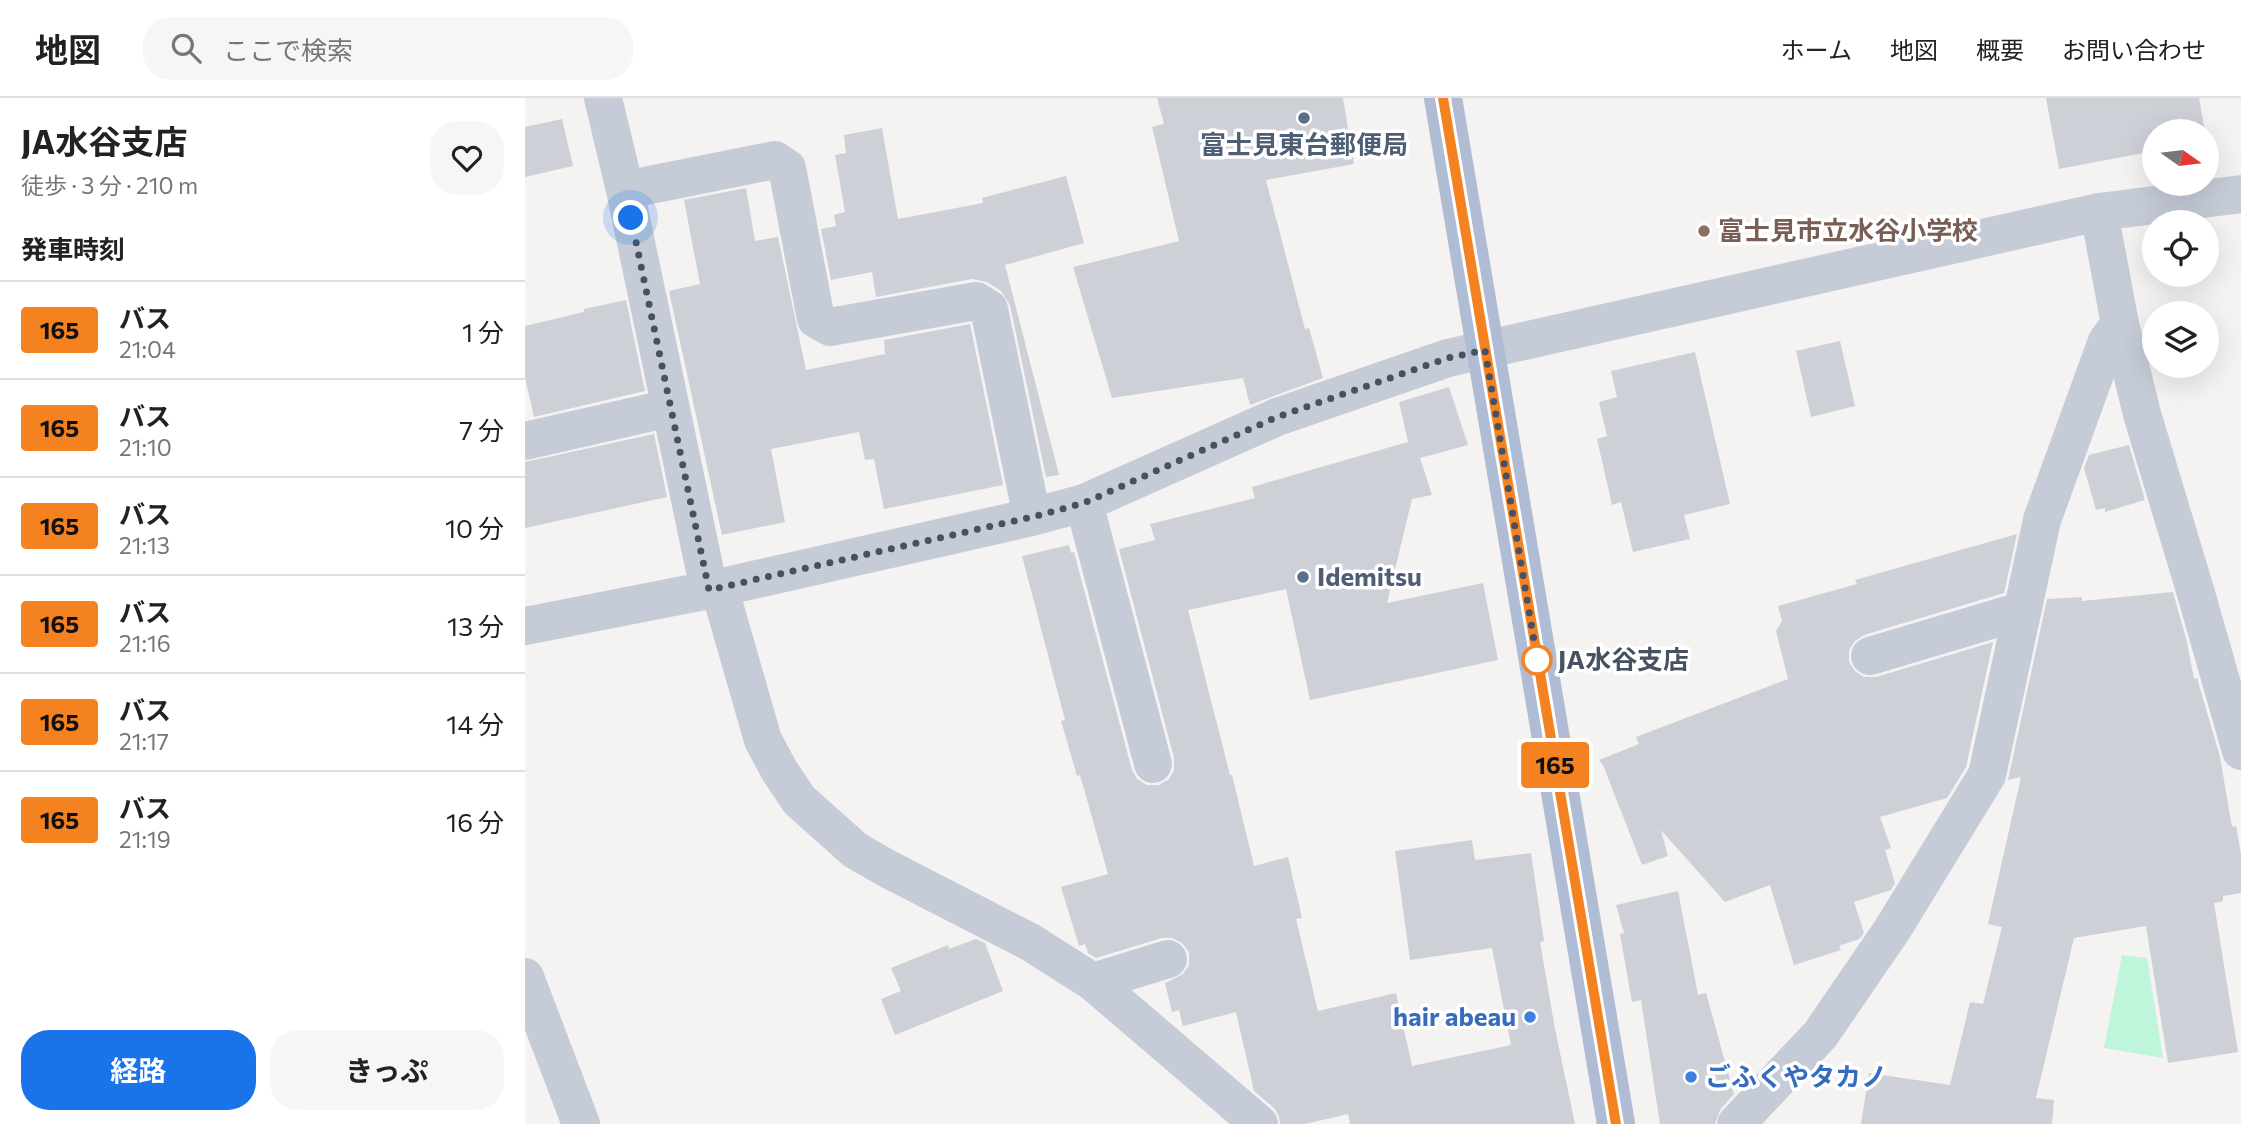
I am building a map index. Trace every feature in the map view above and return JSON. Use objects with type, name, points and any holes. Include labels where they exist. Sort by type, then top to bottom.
[{"type":"main road","points":[[1443,98],[1616,1124]]},
{"type":"street","points":[[603,98],[670,408],[714,589],[763,740],[779,770],[799,800],[855,850],[1030,942],[1093,982],[1259,1124]]},
{"type":"street","points":[[625,190],[775,160],[787,168],[816,319],[830,327],[977,301],[989,309],[1032,517]]},
{"type":"street","points":[[525,626],[714,589],[1084,503],[1277,417],[1448,358],[2099,212],[2241,194]]},
{"type":"street","points":[[2099,212],[2120,324],[2142,414],[2227,647],[2241,751]]},
{"type":"street","points":[[1736,1124],[1820,1035],[1892,930],[1987,775],[2042,520],[2107,341],[2120,324]]},
{"type":"street","points":[[525,441],[670,408]]},
{"type":"street","points":[[1084,503],[1153,764]]},
{"type":"street","points":[[1870,656],[2021,611]]},
{"type":"street","points":[[1093,982],[1168,960]]},
{"type":"street","points":[[525,977],[581,1124]]},
{"type":"green space","points":[[2122,955],[2147,958],[2163,1058],[2104,1048]]},
{"type":"building","points":[[1157,98],[1343,98],[1354,164],[1266,180],[1305,329],[1309,328],[1323,378],[1250,405],[1243,378],[1112,398],[1073,267],[1179,241],[1152,127],[1164,124]]},
{"type":"building","points":[[2046,98],[2199,98],[2203,119],[2142,119],[2142,153],[2059,169]]},
{"type":"building","points":[[562,119],[573,166],[525,177],[525,127]]},
{"type":"building","points":[[882,128],[898,219],[983,203],[982,198],[1066,176],[1084,243],[1005,265],[1059,475],[1046,477],[1010,305],[1001,291],[987,282],[972,279],[876,297],[872,272],[831,280],[821,229],[836,226],[834,215],[845,212],[835,155],[846,153],[844,135]]},
{"type":"building","points":[[746,188],[755,241],[778,237],[806,370],[885,354],[884,340],[970,324],[1003,485],[884,509],[874,459],[865,460],[859,432],[771,449],[785,522],[722,535],[669,291],[700,284],[684,200]]},
{"type":"building","points":[[626,300],[645,391],[534,417],[525,377],[525,326]]},
{"type":"building","points":[[1840,341],[1855,406],[1811,417],[1796,351]]},
{"type":"building","points":[[1695,352],[1730,504],[1684,515],[1690,539],[1633,552],[1621,502],[1612,505],[1597,439],[1607,436],[1599,402],[1617,397],[1611,371]]},
{"type":"building","points":[[1449,387],[1468,445],[1420,458],[1432,495],[1412,499],[1387,603],[1483,583],[1498,660],[1310,700],[1286,589],[1188,610],[1254,866],[1288,857],[1302,918],[1296,919],[1318,1011],[1396,993],[1412,1066],[1511,1045],[1492,948],[1410,960],[1395,851],[1472,840],[1475,860],[1531,853],[1544,941],[1540,942],[1575,1124],[1350,1124],[1348,1114],[1305,1124],[1280,1124],[1274,1108],[1254,1091],[1236,1012],[1183,1026],[1179,1010],[1172,1012],[1165,983],[1183,974],[1189,965],[1189,952],[1182,943],[1172,938],[1162,938],[1096,958],[1088,953],[1085,944],[1079,946],[1061,887],[1108,874],[1080,775],[1077,776],[1061,721],[1065,720],[1022,556],[1069,545],[1071,553],[1074,552],[1132,770],[1137,779],[1147,785],[1159,785],[1169,779],[1174,770],[1174,758],[1119,549],[1155,540],[1150,524],[1255,498],[1252,487],[1408,442],[1399,402]]},
{"type":"building","points":[[654,434],[667,497],[525,528],[525,462]]},
{"type":"building","points":[[2129,445],[2145,500],[2105,512],[2105,508],[2096,510],[2084,468],[2089,455]]},
{"type":"building","points":[[2017,534],[2004,593],[1864,635],[1855,641],[1849,650],[1849,662],[1855,671],[1864,677],[1876,677],[1993,642],[1966,767],[1947,798],[1880,817],[1891,848],[1885,850],[1895,883],[1891,890],[1854,902],[1864,933],[1859,939],[1839,946],[1841,950],[1794,965],[1770,885],[1725,902],[1661,830],[1668,856],[1642,865],[1599,760],[1639,744],[1636,737],[1788,679],[1776,631],[1782,621],[1778,606],[1857,584],[1855,580]]},
{"type":"building","points":[[2173,592],[2194,679],[2197,678],[2220,757],[2232,827],[2236,826],[2241,854],[2241,893],[2223,896],[2223,901],[2214,903],[2238,1052],[2168,1063],[2146,926],[2074,938],[2036,1098],[2054,1100],[2052,1124],[1861,1124],[1869,1073],[1950,1085],[1970,1002],[1983,1004],[2002,927],[1988,924],[2021,777],[2008,780],[2047,599],[2082,597],[2082,601]]},
{"type":"building","points":[[1678,891],[1698,995],[1706,993],[1734,1094],[1720,1110],[1715,1124],[1660,1124],[1641,1000],[1632,1002],[1620,934],[1624,933],[1616,905]]},
{"type":"building","points":[[976,939],[985,943],[1003,991],[895,1035],[881,999],[901,991],[891,968],[948,945],[949,949]]},
{"type":"bus line","name":"165","points":[[1443,98],[1616,1124]]},
{"type":"place","name":"富士見東台郵便局","points":[[1304,118]]},
{"type":"place","name":"富士見市立水谷小学校","points":[[1704,231]]},
{"type":"place","name":"Idemitsu","points":[[1303,577]]},
{"type":"place","name":"JA水谷支店","points":[[1537,660]]},
{"type":"place","name":"hair abeau","points":[[1530,1017]]},
{"type":"place","name":"ごふくやタカノ","points":[[1691,1077]]},
{"type":"route","points":[[631,218],[709,590],[1084,503],[1277,417],[1448,358],[1485,350],[1539,670],[1537,660]]}]
